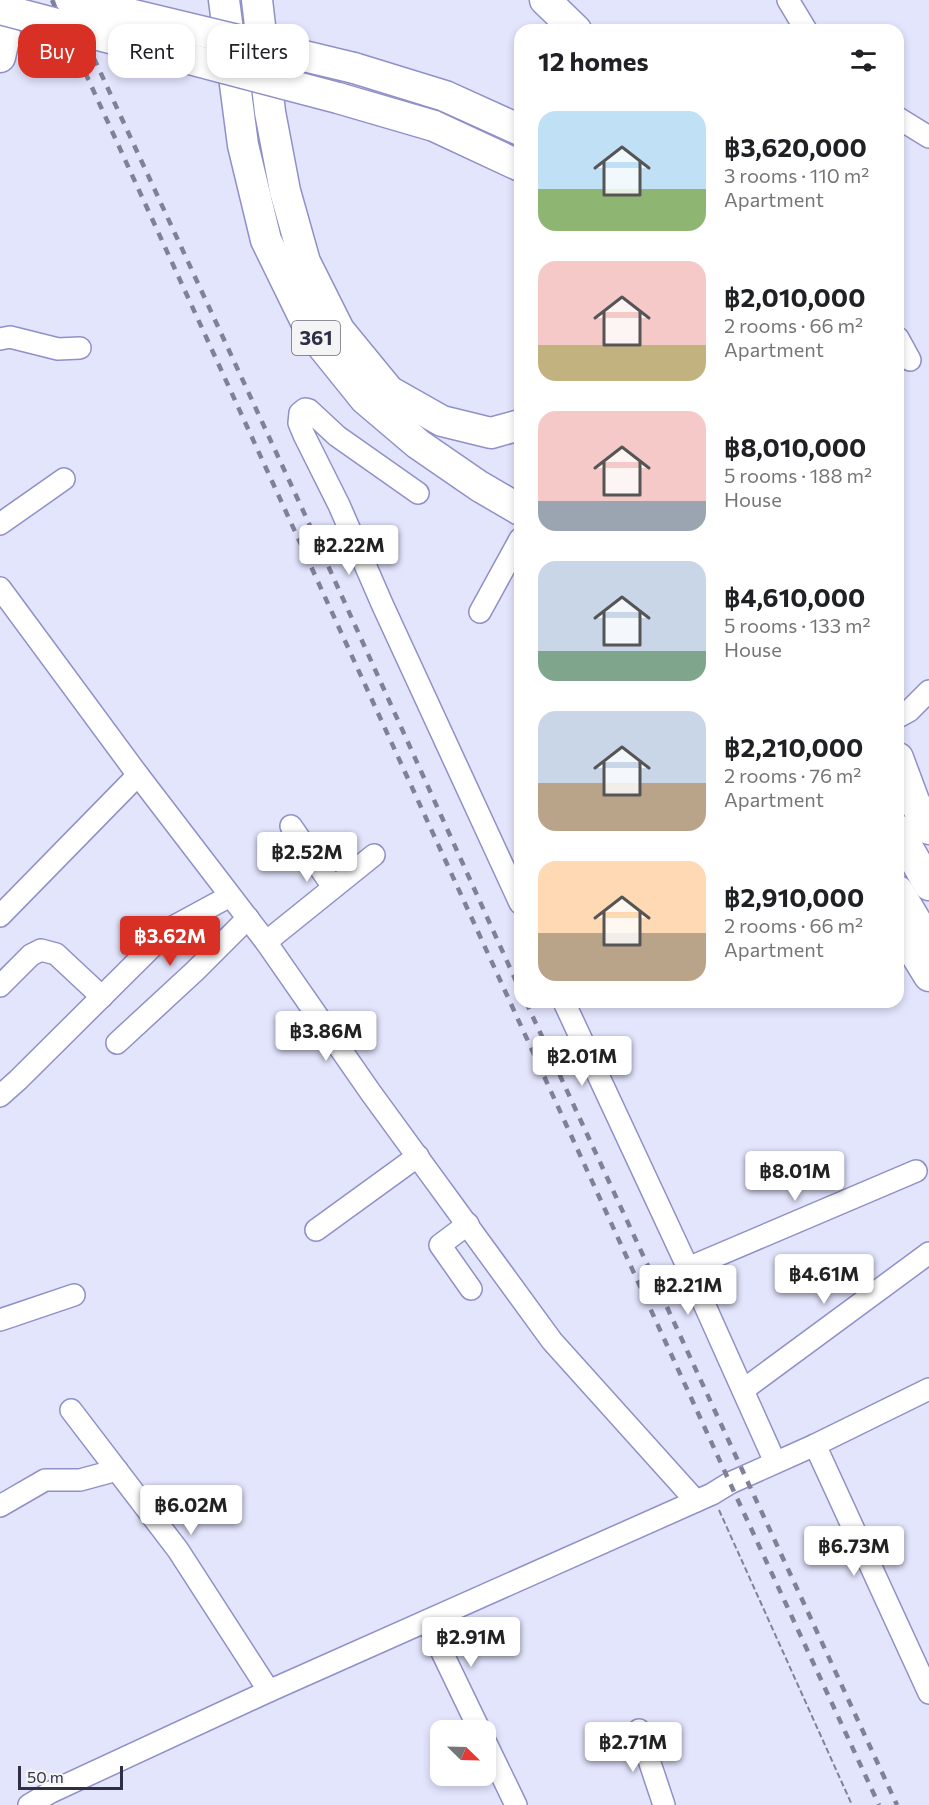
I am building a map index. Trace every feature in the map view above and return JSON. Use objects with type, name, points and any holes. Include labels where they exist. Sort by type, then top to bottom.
[{"type":"highway","points":[[71,0],[354,68],[445,96],[514,126]]},
{"type":"highway","name":"361","points":[[224,0],[243,145],[266,240],[311,332],[365,399],[418,444],[470,480],[514,506]]},
{"type":"highway","points":[[257,0],[270,112],[285,191],[305,262],[339,330],[389,391],[442,421],[491,433],[514,427]]},
{"type":"highway","points":[[545,0],[570,24]]},
{"type":"highway","points":[[0,9],[338,98],[434,126],[514,163]]},
{"type":"highway","points":[[0,23],[5,35],[0,57]]},
{"type":"highway","points":[[434,126],[514,185]]},
{"type":"highway","points":[[904,773],[929,829]]},
{"type":"highway","points":[[904,841],[929,885]]},
{"type":"highway","points":[[904,901],[929,943]]},
{"type":"highway","points":[[904,936],[929,976]]},
{"type":"street","points":[[788,0],[802,24]]},
{"type":"street","points":[[904,122],[929,137]]},
{"type":"street","points":[[0,339],[10,337],[58,349],[80,348]]},
{"type":"street","points":[[904,349],[910,360]]},
{"type":"street","points":[[418,493],[337,436],[309,410],[305,409],[300,413],[299,423],[304,435],[339,506],[514,890]]},
{"type":"street","points":[[0,524],[64,478]]},
{"type":"street","points":[[480,612],[514,551]]},
{"type":"street","points":[[0,588],[138,775],[266,942],[552,1341],[704,1497]]},
{"type":"street","points":[[904,714],[929,692]]},
{"type":"street","points":[[0,916],[138,775]]},
{"type":"street","points":[[291,826],[333,887]]},
{"type":"street","points":[[266,942],[374,855]]},
{"type":"street","points":[[0,1096],[171,928],[230,896]]},
{"type":"street","points":[[117,1043],[248,918]]},
{"type":"street","points":[[0,986],[31,956],[41,951],[56,954],[102,997]]},
{"type":"street","points":[[567,1008],[776,1462]]},
{"type":"street","points":[[316,1230],[418,1156]]},
{"type":"street","points":[[688,1268],[916,1171]]},
{"type":"street","points":[[468,1224],[440,1245],[471,1289]]},
{"type":"street","points":[[743,1390],[929,1253]]},
{"type":"street","points":[[0,1320],[74,1294]]},
{"type":"street","points":[[29,1805],[61,1787],[269,1691],[704,1497],[929,1389]]},
{"type":"street","points":[[71,1410],[178,1550],[269,1691]]},
{"type":"street","points":[[815,1444],[929,1693]]},
{"type":"street","points":[[0,1506],[45,1480],[80,1480],[117,1470]]},
{"type":"street","points":[[427,1621],[475,1720]]},
{"type":"street","points":[[639,1730],[664,1805]]},
{"type":"street","points":[[496,1764],[516,1805]]},
{"type":"path","points":[[704,1497],[852,1805]]},
{"type":"railway","points":[[52,0],[879,1805]]},
{"type":"railway","points":[[67,0],[306,517],[514,977]]},
{"type":"railway","points":[[529,1008],[897,1805]]}]
